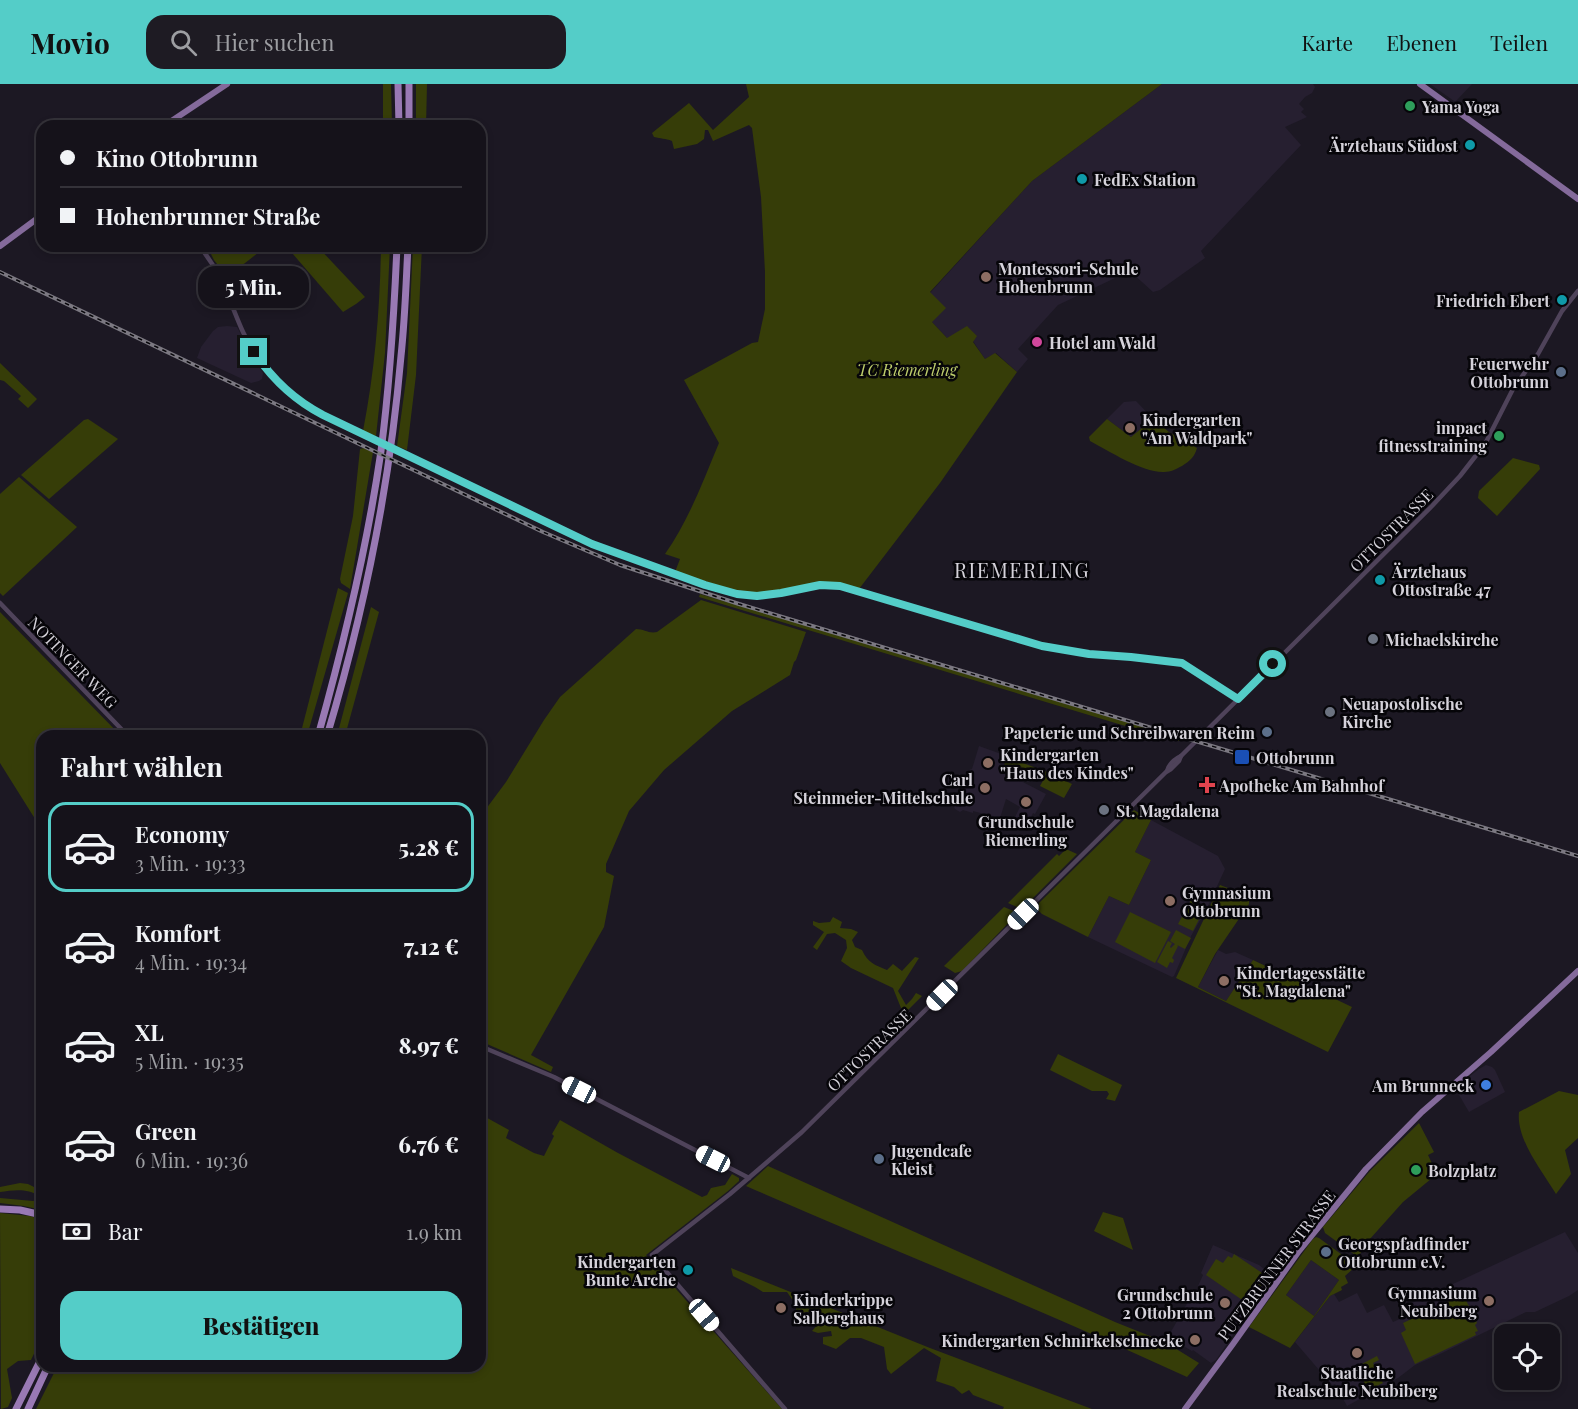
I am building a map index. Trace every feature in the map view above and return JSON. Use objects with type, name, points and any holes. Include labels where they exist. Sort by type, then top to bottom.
[{"type":"highway","points":[[398,84],[399,120]]},
{"type":"highway","points":[[409,84],[409,120]]},
{"type":"highway","points":[[320,730],[351,607],[372,506],[391,358],[397,252]]},
{"type":"highway","points":[[329,730],[363,599],[381,508],[401,356],[408,252]]},
{"type":"highway","points":[[0,1209],[36,1214]]},
{"type":"highway","points":[[16,1409],[36,1369]]},
{"type":"highway","points":[[28,1409],[45,1372]]},
{"type":"main road","points":[[173,120],[227,84]]},
{"type":"main road","points":[[1420,84],[1578,199]]},
{"type":"main road","points":[[0,246],[36,219]]},
{"type":"main road","name":"PUTZBRUNNER STRASSE","points":[[1185,1409],[1299,1251],[1366,1169],[1427,1107],[1491,1052],[1578,971]]},
{"type":"street","points":[[204,252],[212,262],[226,289],[254,352],[268,372],[308,407],[592,544],[725,591],[757,596],[820,585],[840,586],[1042,646],[1089,654],[1182,663],[1238,699]]},
{"type":"street","name":"OTTOSTRASSE","points":[[785,1409],[652,1255],[749,1178],[807,1127],[1435,504],[1485,444],[1513,389],[1538,354],[1562,311],[1578,291]]},
{"type":"street","name":"NOTINGER WEG","points":[[0,603],[122,730]]},
{"type":"street","points":[[486,1049],[554,1077],[749,1178]]},
{"type":"shaded area","points":[[1162,84],[1313,84],[1315,87],[1312,93],[1299,104],[1304,109],[1301,112],[1307,117],[1285,127],[1301,145],[1201,251],[1205,258],[1160,290],[1153,292],[1130,271],[1058,305],[1018,349],[1028,359],[1017,372],[996,353],[985,359],[973,341],[947,338],[932,322],[930,293],[1032,181]]},
{"type":"shaded area","points":[[1430,84],[1472,84],[1454,101]]},
{"type":"shaded area","points":[[218,327],[237,327],[263,373],[259,381],[251,383],[197,358],[201,347],[213,331]]},
{"type":"shaded area","name":"Kindergarten \"Am Waldpark\"","points":[[1136,401],[1153,419],[1131,437],[1107,419],[1124,402]]},
{"type":"shaded area","points":[[701,590],[1190,738],[1187,741],[700,594]]},
{"type":"shaded area","points":[[979,746],[1007,757],[1003,768],[1014,774],[1013,777],[1046,794],[1026,827],[1012,823],[1020,807],[1006,799],[1000,818],[973,811],[973,813],[963,810],[960,812],[955,809],[967,770],[972,769]]},
{"type":"shaded area","name":"Gymnasium Ottobrunn","points":[[1151,820],[1218,856],[1225,869],[1172,977],[1088,937],[1109,896],[1129,905],[1151,860],[1135,852]]},
{"type":"shaded area","name":"Kindertagesstätte \"St. Magdalena\"","points":[[1218,950],[1226,954],[1235,952],[1253,960],[1226,1001],[1198,987]]},
{"type":"shaded area","points":[[1486,1065],[1495,1070],[1505,1092],[1469,1112],[1455,1088]]},
{"type":"shaded area","points":[[1565,1232],[1578,1253],[1578,1290],[1569,1296],[1535,1312],[1526,1312],[1501,1324],[1494,1324],[1494,1328],[1415,1365],[1398,1378],[1347,1406],[1335,1384],[1332,1385],[1295,1342],[1330,1296],[1334,1294],[1339,1302],[1357,1293],[1367,1313],[1384,1305],[1393,1322],[1402,1318],[1399,1309]]},
{"type":"shaded area","name":"Grundschule 2 Ottobrunn","points":[[1213,1245],[1259,1265],[1273,1276],[1216,1360],[1211,1363],[1193,1350],[1168,1337],[1189,1300],[1200,1288],[1198,1286],[1203,1275],[1201,1273]]},
{"type":"shaded area","points":[[1311,1260],[1339,1280],[1314,1316],[1286,1295]]},
{"type":"green space","points":[[383,84],[391,84],[392,120],[383,120]]},
{"type":"green space","points":[[416,84],[427,84],[426,120],[416,120]]},
{"type":"green space","name":"TC Riemerling","points":[[746,84],[1162,84],[1032,181],[930,292],[946,308],[932,322],[947,338],[967,326],[977,336],[973,342],[985,359],[995,353],[1017,372],[940,483],[859,589],[819,582],[772,592],[740,592],[675,572],[680,559],[665,554],[688,514],[719,443],[684,380],[752,343],[758,342],[765,309],[765,272],[761,197],[752,128],[749,125],[713,141],[708,130],[705,130],[704,139],[697,144],[674,149],[672,141],[654,137],[652,133],[689,103],[713,130],[749,97]]},
{"type":"green space","points":[[210,252],[259,252],[227,277]]},
{"type":"green space","points":[[291,252],[323,252],[365,297],[343,312]]},
{"type":"green space","points":[[381,252],[390,252],[385,353],[376,436],[363,431],[371,385]]},
{"type":"green space","points":[[413,252],[422,252],[416,375],[407,450],[397,446],[407,373]]},
{"type":"green space","points":[[0,363],[37,399],[28,408],[18,399],[21,396],[0,380]]},
{"type":"green space","points":[[88,419],[118,439],[49,499],[21,475]]},
{"type":"green space","points":[[1107,419],[1131,437],[1153,419],[1169,432],[1197,448],[1196,451],[1187,462],[1173,470],[1164,472],[1146,469],[1090,441],[1089,437]]},
{"type":"green space","points":[[364,448],[373,452],[350,589],[341,583],[340,579],[353,516],[360,449]]},
{"type":"green space","points":[[1513,458],[1539,465],[1540,469],[1497,516],[1478,498],[1479,491]]},
{"type":"green space","points":[[19,477],[77,527],[3,596],[0,593],[0,494]]},
{"type":"green space","points":[[338,588],[348,593],[309,730],[302,730]]},
{"type":"green space","points":[[700,594],[1180,738],[1179,741],[1166,736],[1165,738],[699,597]]},
{"type":"green space","points":[[701,600],[806,632],[790,675],[732,711],[664,770],[629,811],[606,864],[606,872],[614,876],[604,927],[531,1055],[553,1067],[551,1072],[486,1044],[486,809],[506,782],[560,697],[636,629],[657,632]]},
{"type":"green space","points":[[371,607],[379,612],[347,730],[339,730]]},
{"type":"green space","points":[[0,612],[115,730],[36,730],[36,820],[0,763]]},
{"type":"green space","points":[[1007,757],[1072,784],[1064,798],[1040,786],[1045,777],[1022,769],[1022,766],[1018,776],[1003,768]]},
{"type":"green space","points":[[1134,810],[1151,820],[1135,852],[1151,860],[1129,905],[1109,896],[1088,937],[1042,914],[1039,911],[1039,903]]},
{"type":"green space","points":[[1066,849],[1077,854],[1023,908],[1008,903],[1057,854],[1059,856]]},
{"type":"green space","points":[[1220,885],[1249,899],[1249,904],[1215,954],[1198,987],[1226,1001],[1253,960],[1352,1007],[1328,1052],[1176,978]]},
{"type":"green space","points":[[1191,900],[1205,908],[1193,931],[1178,924]]},
{"type":"green space","points":[[1004,907],[1017,914],[962,971],[955,973],[944,966]]},
{"type":"green space","points":[[1130,912],[1171,932],[1155,963],[1115,942]]},
{"type":"green space","points":[[833,917],[842,922],[840,928],[858,932],[852,940],[855,947],[862,950],[869,961],[879,967],[887,970],[893,964],[902,971],[915,957],[919,958],[898,991],[906,1005],[916,993],[922,996],[907,1011],[901,1008],[893,988],[841,961],[847,948],[846,940],[835,933],[827,934],[817,950],[813,947],[824,932],[813,925],[813,921],[830,922]]},
{"type":"green space","points":[[1176,930],[1191,938],[1185,949],[1177,945],[1172,958],[1173,963],[1170,962],[1167,968],[1157,962],[1168,941],[1172,943],[1171,948],[1175,944],[1170,941]]},
{"type":"green space","points":[[1058,1054],[1122,1085],[1115,1101],[1106,1099],[1109,1094],[1107,1091],[1092,1091],[1050,1070]]},
{"type":"green space","points":[[1559,1091],[1578,1095],[1578,1138],[1565,1150],[1571,1174],[1556,1194],[1526,1144],[1519,1122],[1519,1112]]},
{"type":"green space","points":[[486,1117],[509,1130],[506,1138],[544,1156],[560,1120],[702,1197],[707,1195],[711,1188],[725,1185],[732,1174],[739,1178],[739,1181],[728,1191],[646,1255],[782,1409],[36,1409],[54,1372],[486,1372]]},
{"type":"green space","points":[[1419,1123],[1434,1152],[1428,1155],[1437,1174],[1403,1202],[1369,1240],[1358,1257],[1325,1233],[1323,1227],[1370,1171]]},
{"type":"green space","points":[[768,1166],[1115,1322],[1165,1342],[1199,1363],[1187,1377],[1023,1304],[746,1186]]},
{"type":"green space","points":[[20,1183],[28,1184],[36,1188],[36,1194],[15,1190],[0,1192],[0,1187]]},
{"type":"green space","points":[[0,1198],[36,1200],[36,1209],[0,1203]]},
{"type":"green space","points":[[1103,1212],[1123,1218],[1133,1250],[1094,1231]]},
{"type":"green space","points":[[0,1213],[36,1218],[36,1350],[31,1360],[18,1361],[7,1369],[12,1398],[8,1407],[1,1409]]},
{"type":"green space","points":[[1319,1238],[1352,1262],[1355,1267],[1345,1276],[1348,1283],[1341,1287],[1342,1290],[1330,1296],[1290,1348],[1249,1327],[1313,1239]],"holes":[[[1311,1260],[1339,1280],[1314,1316],[1286,1295]]]},
{"type":"green space","points":[[1234,1254],[1268,1277],[1248,1304],[1206,1275],[1216,1259],[1223,1263],[1228,1256],[1232,1258]]},
{"type":"green space","points":[[731,1268],[930,1348],[1092,1409],[1003,1409],[1004,1407],[973,1395],[969,1390],[962,1394],[954,1387],[936,1381],[941,1358],[924,1348],[891,1374],[887,1369],[884,1347],[861,1338],[850,1338],[836,1349],[823,1344],[823,1337],[832,1336],[831,1331],[818,1333],[812,1331],[819,1323],[818,1312],[796,1315],[796,1305],[787,1292],[763,1292],[733,1276]]},
{"type":"green space","points":[[1462,1295],[1477,1323],[1475,1325],[1478,1331],[1475,1332],[1476,1335],[1415,1364],[1401,1333],[1406,1330],[1403,1323]]},
{"type":"green space","points":[[1377,1356],[1379,1360],[1373,1363],[1377,1371],[1383,1368],[1385,1373],[1379,1376],[1383,1383],[1368,1390],[1356,1367]]},
{"type":"railway","points":[[0,272],[543,532],[620,565],[739,604],[1578,856]]},
{"type":"place","name":"Yama Yoga","points":[[1410,106]]},
{"type":"place","name":"Ärztehaus Südost","points":[[1470,145]]},
{"type":"place","name":"FedEx Station","points":[[1082,179]]},
{"type":"place","name":"Montessori-Schule Hohenbrunn","points":[[986,277]]},
{"type":"place","name":"Friedrich Ebert","points":[[1562,300]]},
{"type":"place","name":"Hotel am Wald","points":[[1037,342]]},
{"type":"place","name":"Feuerwehr Ottobrunn","points":[[1561,372]]},
{"type":"place","name":"Kindergarten \"Am Waldpark\"","points":[[1130,428]]},
{"type":"place","name":"impact fitnesstraining","points":[[1499,436]]},
{"type":"place","name":"Ärztehaus Ottostraße 47","points":[[1380,580]]},
{"type":"place","name":"Michaelskirche","points":[[1373,639]]},
{"type":"place","name":"Neuapostolische Kirche","points":[[1330,712]]},
{"type":"place","name":"Papeterie und Schreibwaren Reim","points":[[1267,732]]},
{"type":"place","name":"Ottobrunn","points":[[1242,757]]},
{"type":"place","name":"Kindergarten \"Haus des Kindes\"","points":[[988,763]]},
{"type":"place","name":"Apotheke Am Bahnhof","points":[[1207,785]]},
{"type":"place","name":"Carl Steinmeier-Mittelschule","points":[[985,788]]},
{"type":"place","name":"Grundschule Riemerling","points":[[1026,802]]},
{"type":"place","name":"St. Magdalena","points":[[1104,810]]},
{"type":"place","name":"Gymnasium Ottobrunn","points":[[1170,901]]},
{"type":"place","name":"Kindertagesstätte \"St. Magdalena\"","points":[[1224,981]]},
{"type":"place","name":"Am Brunneck","points":[[1486,1085]]},
{"type":"place","name":"Jugendcafe Kleist","points":[[879,1159]]},
{"type":"place","name":"Bolzplatz","points":[[1416,1170]]},
{"type":"place","name":"Georgspfadfinder Ottobrunn e.V.","points":[[1326,1252]]},
{"type":"place","name":"Kindergarten Bunte Arche","points":[[688,1270]]},
{"type":"place","name":"Gymnasium Neubiberg","points":[[1489,1301]]},
{"type":"place","name":"Grundschule 2 Ottobrunn","points":[[1225,1303]]},
{"type":"place","name":"Kinderkrippe Salberghaus","points":[[781,1308]]},
{"type":"place","name":"Kindergarten Schnirkelschnecke","points":[[1195,1340]]},
{"type":"place","name":"Staatliche Realschule Neubiberg","points":[[1357,1353]]},
{"type":"district","name":"RIEMERLING","points":[[1022,569]]},
{"type":"route","points":[[254,352],[264,367],[283,387],[308,407],[323,415],[592,544],[725,591],[757,596],[820,585],[840,586],[1042,646],[1104,656],[1182,663],[1238,699],[1273,664]]}]
